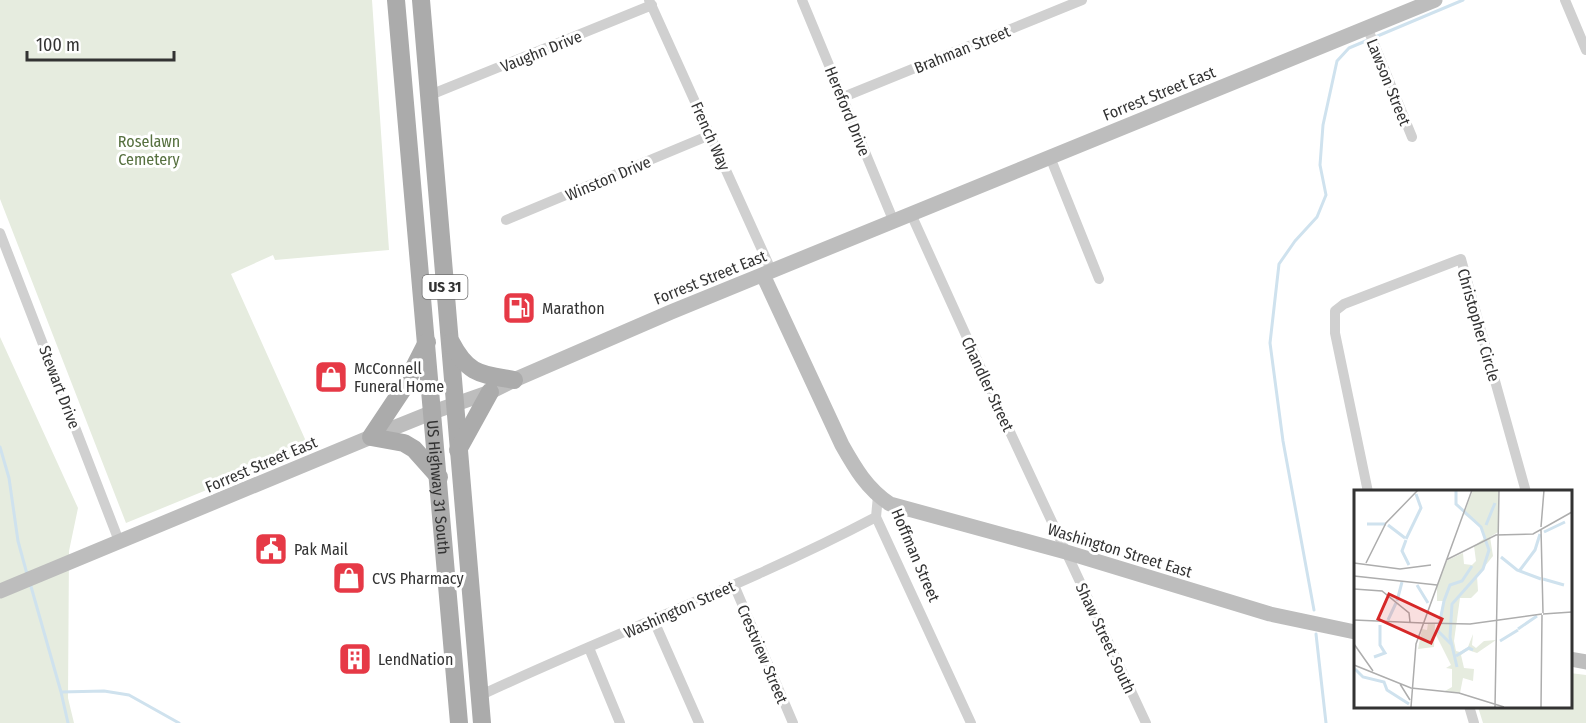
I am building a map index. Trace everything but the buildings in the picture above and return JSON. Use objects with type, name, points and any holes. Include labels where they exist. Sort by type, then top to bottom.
[{"type":"main road","name":"US Highway 31 South","points":[[396,0],[459,723]]},
{"type":"main road","name":"US Highway 31 South","points":[[421,0],[482,723]]},
{"type":"main road","points":[[450,340],[459,358],[469,368],[481,374],[514,380]]},
{"type":"main road","points":[[427,342],[403,389],[371,437],[404,443],[414,449],[439,477]]},
{"type":"main road","points":[[458,450],[490,392]]},
{"type":"street","name":"Hereford Drive","points":[[802,0],[894,222]]},
{"type":"street","name":"Brahman Street","points":[[842,98],[1082,0]]},
{"type":"street","name":"Forrest Street East","points":[[0,591],[371,437],[490,392],[671,312],[1435,0]]},
{"type":"street","points":[[1565,0],[1586,50]]},
{"type":"street","name":"Vaughn Drive","points":[[430,95],[650,3]]},
{"type":"street","name":"French Way","points":[[650,3],[710,135],[768,273]]},
{"type":"street","name":"Lawson Street","points":[[1367,27],[1412,137]]},
{"type":"street","name":"Winston Drive","points":[[506,220],[710,135]]},
{"type":"street","points":[[1050,158],[1100,279]]},
{"type":"street","name":"Chandler Street","points":[[911,214],[1066,552]]},
{"type":"street","name":"Stewart Drive","points":[[0,233],[119,541]]},
{"type":"street","name":"Christopher Circle","points":[[1368,490],[1335,333],[1335,311],[1344,304],[1461,259],[1525,490]]},
{"type":"street","name":"Hoffman Street","points":[[768,273],[842,445],[856,471],[878,496],[876,517],[972,723]]},
{"type":"street","name":"Washington Street East","points":[[878,496],[890,504],[1066,552],[1270,614],[1354,632]]},
{"type":"street","name":"Washington Street","points":[[479,696],[734,585],[876,517]]},
{"type":"street","name":"Shaw Street South","points":[[1066,552],[1146,723]]},
{"type":"street","name":"Crestview Street","points":[[734,585],[793,723]]},
{"type":"street","points":[[654,621],[699,723]]},
{"type":"street","points":[[589,648],[620,723]]},
{"type":"street","points":[[1571,659],[1586,662]]},
{"type":"street","points":[[1470,708],[1474,723]]},
{"type":"green space","name":"Roselawn Cemetery","points":[[0,0],[372,0],[389,250],[275,260],[273,255],[231,274],[309,448],[126,523],[0,199]]},
{"type":"green space","points":[[0,337],[78,508],[69,551],[68,698],[74,723],[0,723]]},
{"type":"green space","points":[[1571,673],[1586,675],[1586,723],[1483,723],[1478,708],[1571,708]]},
{"type":"waterway","points":[[1314,610],[1283,441],[1270,343],[1279,264],[1295,241],[1317,217],[1326,195],[1320,165],[1323,125],[1337,61],[1349,48],[1463,0]]},
{"type":"waterway","points":[[0,447],[9,478],[18,541],[27,574]]},
{"type":"waterway","points":[[30,583],[68,723]]},
{"type":"waterway","points":[[1316,634],[1326,723]]},
{"type":"waterway","points":[[61,692],[104,691],[129,695],[179,723]]},
{"type":"place","name":"Marathon","points":[[519,308]]},
{"type":"place","name":"McConnell Funeral Home","points":[[331,377]]},
{"type":"place","name":"Pak Mail","points":[[271,549]]},
{"type":"place","name":"CVS Pharmacy","points":[[349,578]]},
{"type":"place","name":"LendNation","points":[[355,659]]}]
